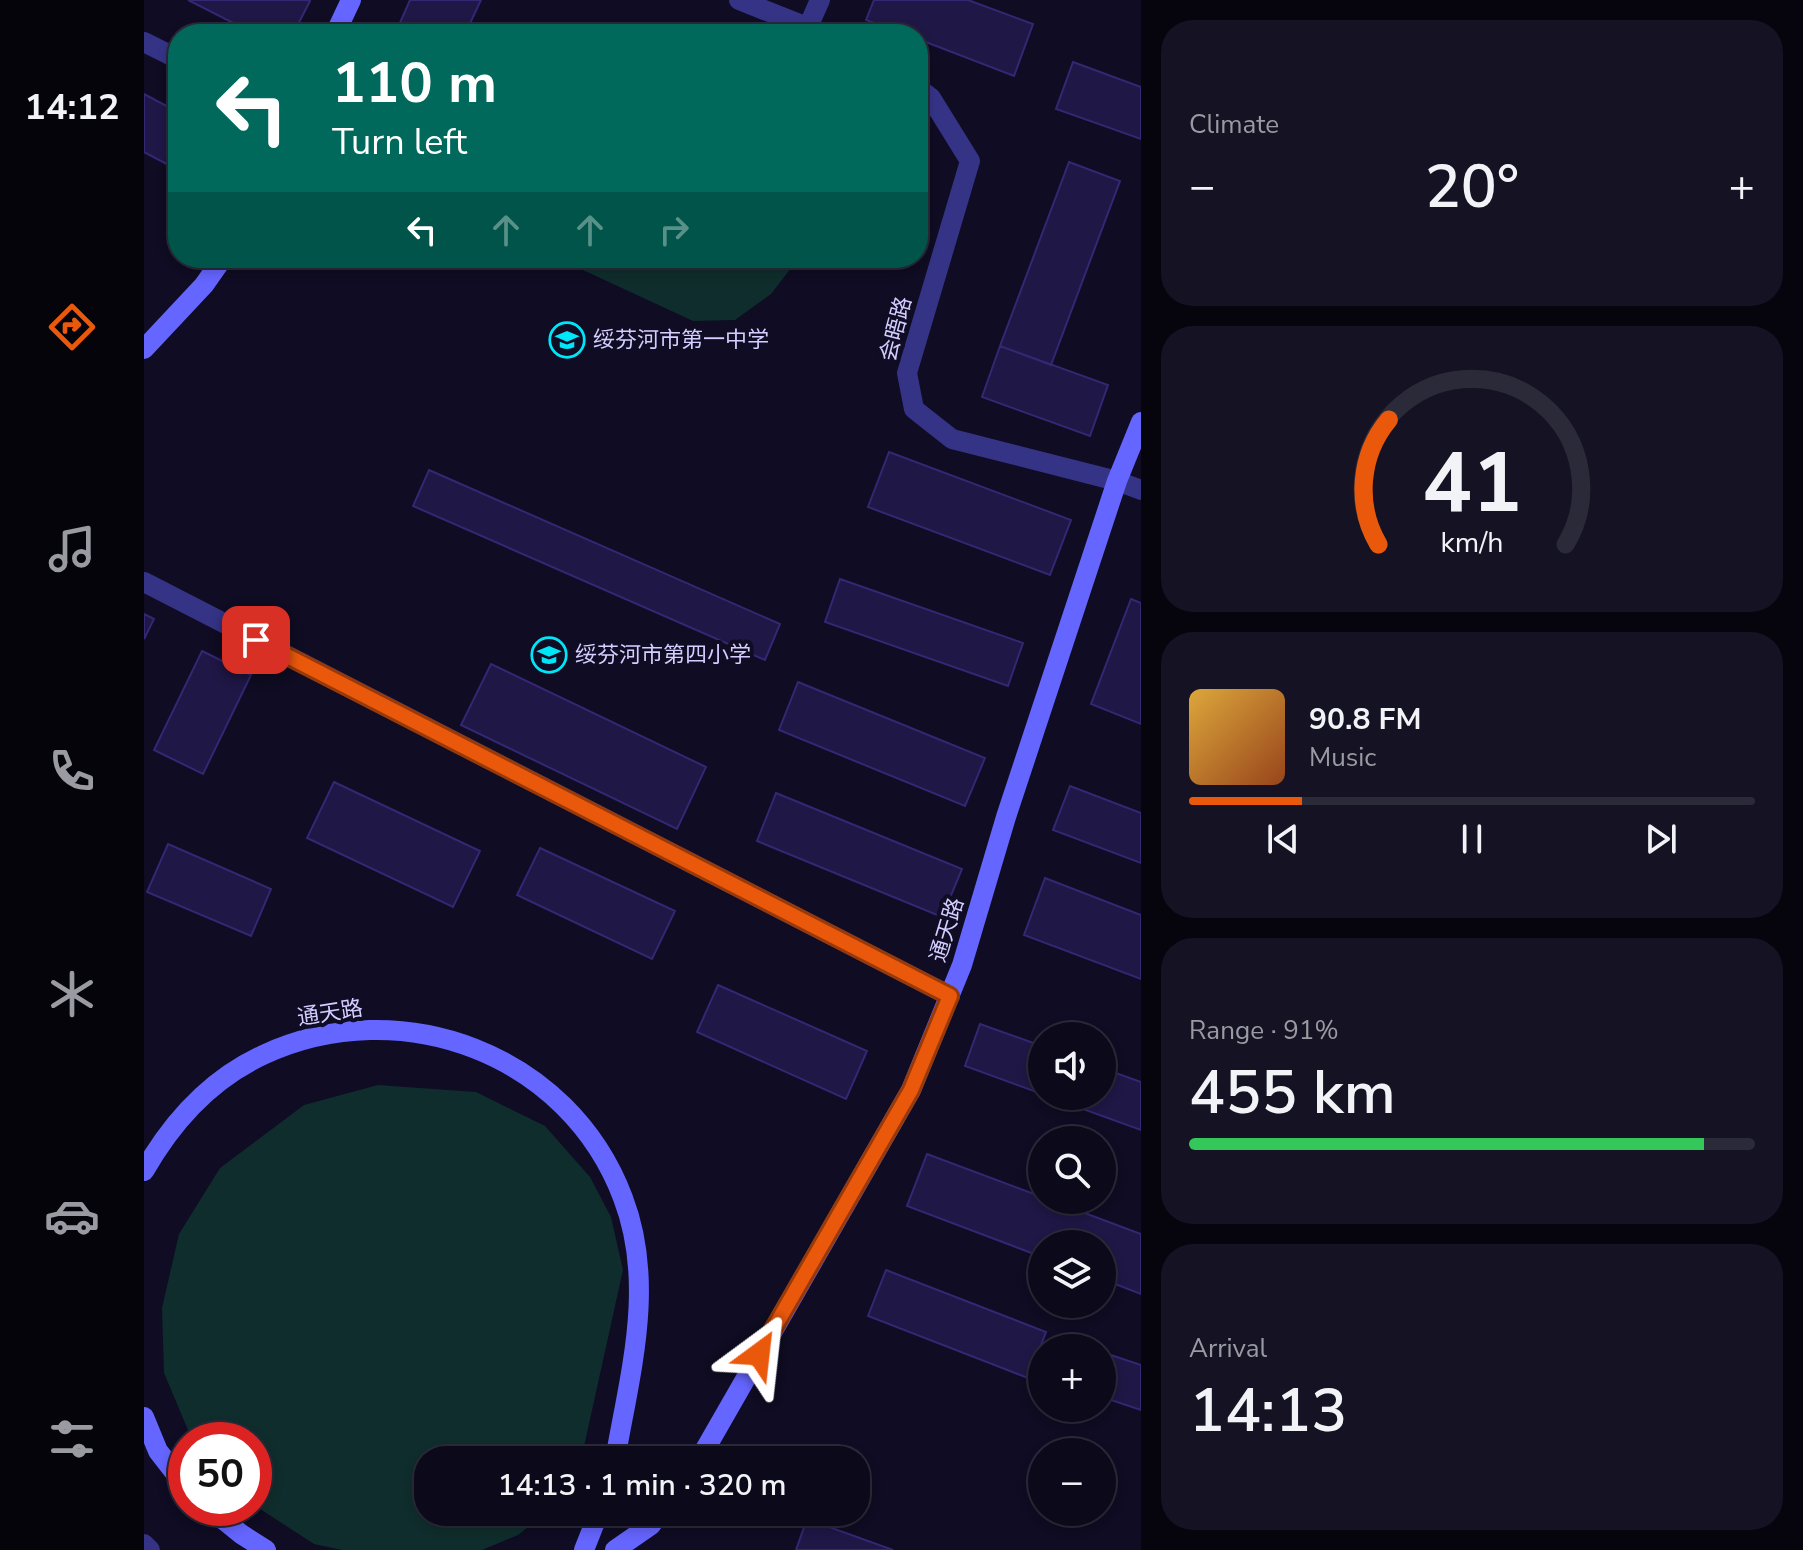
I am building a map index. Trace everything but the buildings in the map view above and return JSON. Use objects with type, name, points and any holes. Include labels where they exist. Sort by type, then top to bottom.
[{"type":"main road","points":[[340,24],[351,0]]},
{"type":"main road","points":[[144,349],[216,268]]},
{"type":"main road","name":"通天路","points":[[707,1446],[911,1090],[962,965],[1006,817],[1117,481],[1141,422]]},
{"type":"main road","name":"通天路","points":[[144,1171],[160,1143],[189,1108],[223,1079],[262,1055],[304,1039],[348,1030],[393,1029],[438,1036],[481,1050],[518,1070],[552,1095],[581,1125],[605,1160],[617,1185],[635,1238],[640,1279],[639,1321],[617,1446]]},
{"type":"main road","points":[[144,1417],[158,1451],[168,1464]]},
{"type":"main road","points":[[231,1526],[266,1550]]},
{"type":"main road","points":[[584,1550],[593,1526]]},
{"type":"main road","points":[[615,1550],[650,1526]]},
{"type":"street","points":[[739,0],[799,24]]},
{"type":"street","points":[[817,24],[820,0]]},
{"type":"street","points":[[144,42],[168,54]]},
{"type":"street","name":"会晤路","points":[[928,96],[970,161],[907,373],[914,409],[952,439],[1117,481],[1141,490]]},
{"type":"street","points":[[144,582],[950,996]]},
{"type":"street","points":[[144,1544],[150,1550]]},
{"type":"green space","points":[[579,268],[791,268],[771,294],[735,320],[693,321]]},
{"type":"green space","points":[[378,1085],[476,1092],[545,1126],[590,1177],[611,1217],[623,1270],[584,1446],[414,1446],[414,1526],[529,1526],[518,1535],[482,1550],[342,1550],[314,1544],[272,1517],[272,1422],[185,1422],[164,1373],[162,1308],[179,1234],[220,1168],[304,1105]]},
{"type":"place","name":"绥芬河市第一中学","points":[[567,340]]},
{"type":"place","name":"绥芬河市第四小学","points":[[549,655]]},
{"type":"route","points":[[256,640],[950,996],[911,1090],[759,1354]]}]
